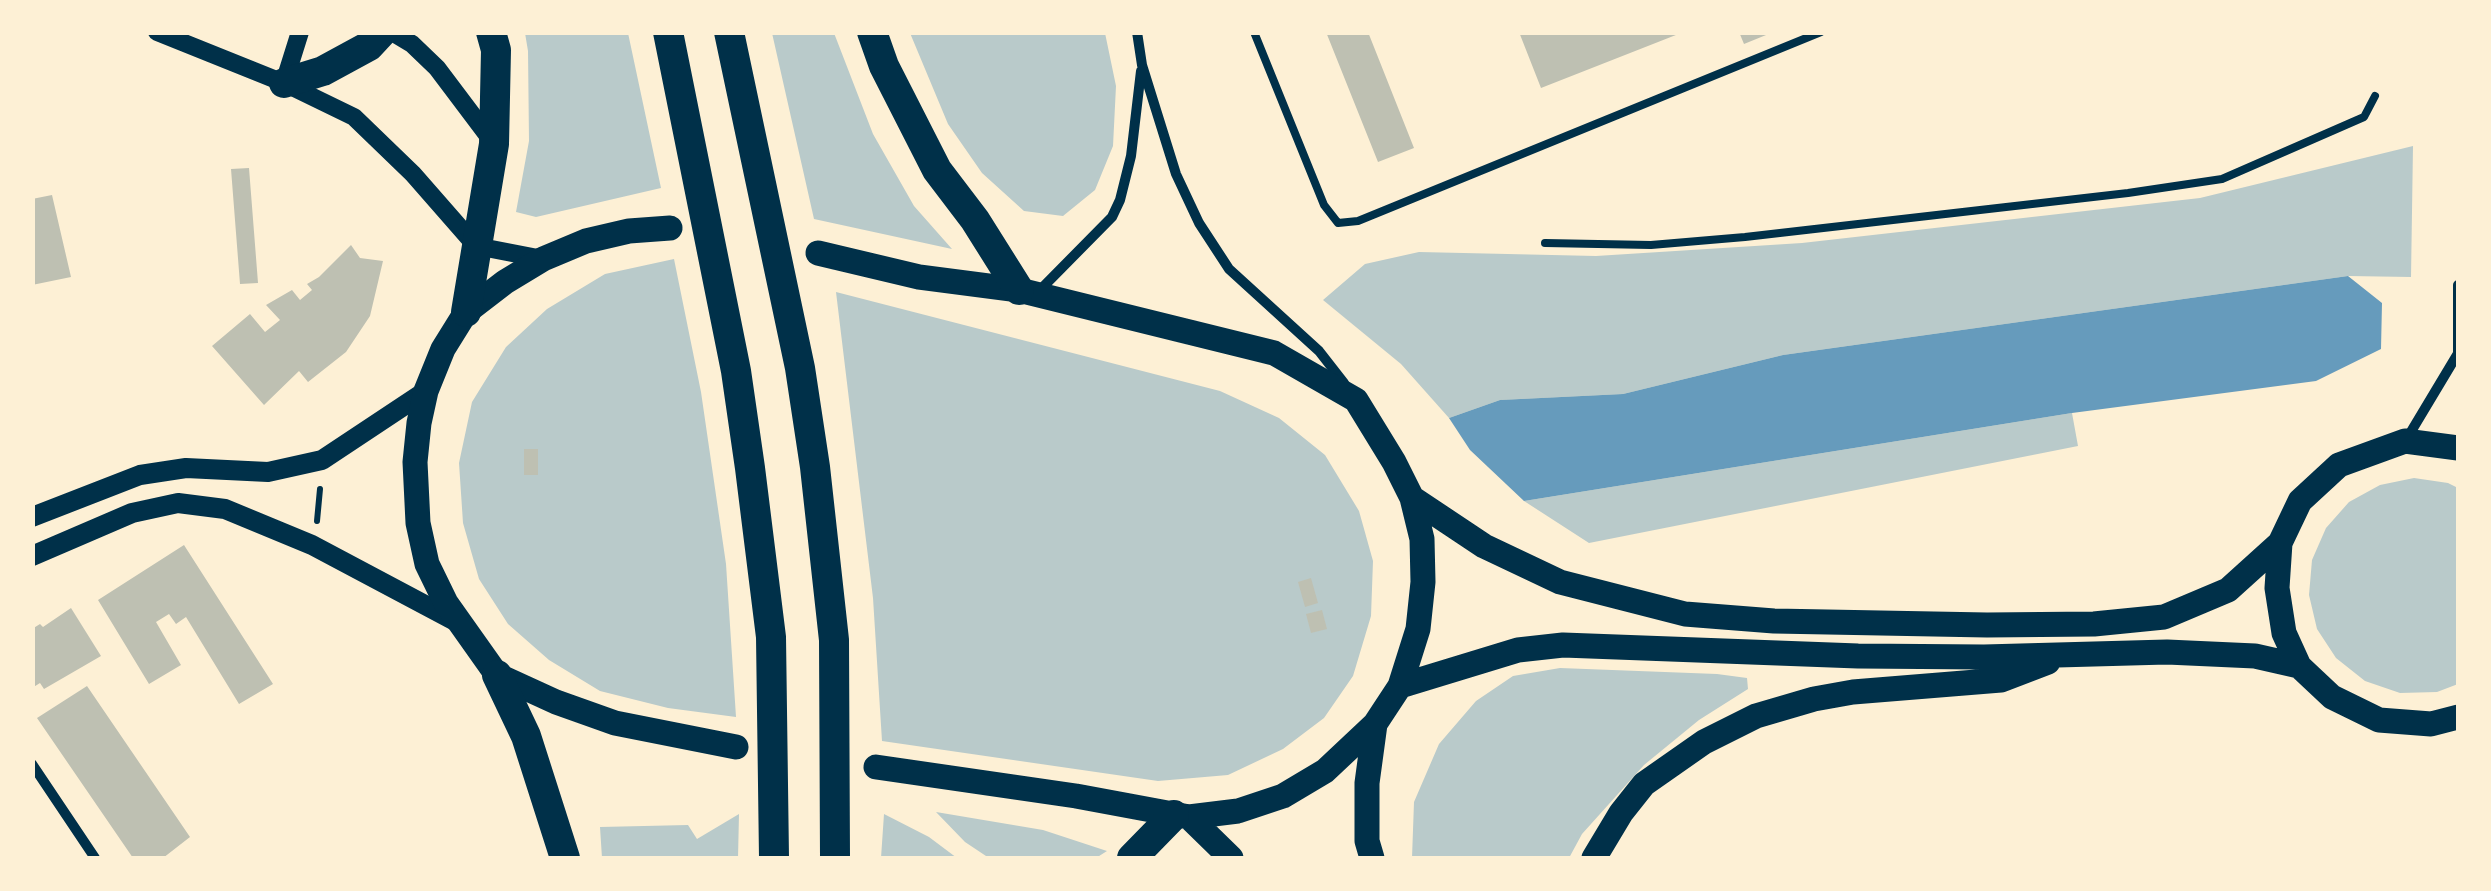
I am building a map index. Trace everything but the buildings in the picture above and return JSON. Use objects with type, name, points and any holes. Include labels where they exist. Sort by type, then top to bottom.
[{"type":"highway","points":[[284,82],[323,72],[369,46],[382,32]]},
{"type":"highway","points":[[466,312],[494,144],[496,50],[491,32]]},
{"type":"highway","points":[[668,32],[736,372],[771,637],[774,858]]},
{"type":"highway","points":[[729,32],[800,368],[815,467],[834,640],[835,858]]},
{"type":"highway","points":[[872,32],[884,66],[938,170],[1027,292]]},
{"type":"highway","points":[[497,675],[526,736],[565,858]]},
{"type":"highway","points":[[1132,858],[1182,816]]},
{"type":"main road","points":[[670,228],[629,231],[586,241],[505,282],[466,312],[443,349],[418,423],[418,523],[427,564],[457,622],[497,675],[556,702],[616,722],[736,747]]},
{"type":"main road","points":[[818,253],[919,278],[1027,292],[1274,354],[1356,400],[1412,498],[1422,539],[1418,629],[1400,686],[1375,724],[1325,772],[1283,796],[1238,811],[1182,816],[876,767]]},
{"type":"main road","points":[[32,517],[140,475],[186,468],[268,472],[322,460],[426,390]]},
{"type":"main road","points":[[2458,448],[2405,441],[2339,465],[2300,501],[2280,543],[2277,588],[2284,633],[2299,666],[2332,697],[2379,720],[2430,724],[2458,717]]},
{"type":"main road","points":[[1412,498],[1484,546],[1560,582],[1685,614],[1774,621],[2094,624],[2164,617],[2228,590],[2280,543]]},
{"type":"main road","points":[[32,556],[132,513],[178,503],[225,509],[312,544],[457,622]]},
{"type":"main road","points":[[1400,686],[1518,650],[1562,645],[1858,656],[2168,652],[2255,656],[2299,666]]},
{"type":"main road","points":[[1594,858],[1644,784],[1704,742],[1756,716],[1853,692],[2001,680],[2066,655]]},
{"type":"main road","points":[[1372,858],[1367,841],[1367,783],[1375,724]]},
{"type":"main road","points":[[1182,816],[1231,858]]},
{"type":"street","points":[[156,32],[284,82],[354,116],[413,174],[476,246],[543,260]]},
{"type":"street","points":[[284,82],[300,32]]},
{"type":"street","points":[[392,32],[412,44],[437,68],[494,144]]},
{"type":"street","points":[[1136,32],[1142,65],[1176,174],[1198,223],[1229,269],[1319,351],[1356,400]]},
{"type":"street","points":[[1027,292],[1112,218],[1131,156],[1142,65]]},
{"type":"street","points":[[2405,441],[2458,357],[2458,285]]},
{"type":"street","points":[[32,764],[95,858]]},
{"type":"lane","points":[[1254,32],[1324,205],[1338,223],[1358,221],[1822,32]]},
{"type":"lane","points":[[1545,244],[1651,245],[1744,237],[2222,179],[2364,117],[2375,96]]},
{"type":"path","points":[[317,522],[321,480]]},
{"type":"shaded area","points":[[525,33],[628,33],[661,188],[536,217],[516,212],[529,141]]},
{"type":"shaded area","points":[[772,33],[834,33],[873,134],[914,206],[952,249],[814,219]]},
{"type":"shaded area","points":[[910,33],[1105,33],[1116,86],[1113,146],[1095,190],[1063,216],[1024,211],[982,173],[948,124]]},
{"type":"shaded area","points":[[2413,146],[2411,277],[2348,276],[1783,355],[1623,394],[1500,400],[1449,418],[1401,364],[1323,300],[1365,264],[1419,252],[1596,256],[1802,243],[2200,198]]},
{"type":"shaded area","points":[[674,259],[701,392],[726,564],[736,717],[668,708],[600,691],[549,660],[508,624],[479,579],[463,523],[459,463],[472,402],[506,347],[547,309],[605,274]]},
{"type":"shaded area","points":[[836,292],[1220,391],[1279,418],[1325,455],[1359,511],[1373,561],[1371,616],[1353,676],[1324,718],[1283,749],[1228,775],[1158,781],[882,741],[873,598]]},
{"type":"shaded area","points":[[2072,413],[2078,446],[1589,543],[1524,501]]},
{"type":"shaded area","points":[[2414,478],[2458,488],[2458,684],[2437,692],[2400,693],[2365,681],[2336,658],[2317,629],[2309,595],[2312,560],[2326,528],[2349,502],[2380,485]]},
{"type":"shaded area","points":[[1560,668],[1717,674],[1747,678],[1748,689],[1699,720],[1644,765],[1582,834],[1569,858],[1412,858],[1414,802],[1439,744],[1476,701],[1513,676]]},
{"type":"shaded area","points":[[936,812],[1043,830],[1107,851],[1096,858],[989,858],[965,842]]},
{"type":"shaded area","points":[[739,814],[738,858],[602,858],[600,827],[688,825],[697,839]]},
{"type":"shaded area","points":[[884,814],[929,837],[957,858],[881,858]]},
{"type":"water","points":[[2348,276],[2382,303],[2381,349],[2316,381],[2072,413],[1524,501],[1470,450],[1449,418],[1500,400],[1623,394],[1783,355]]}]
